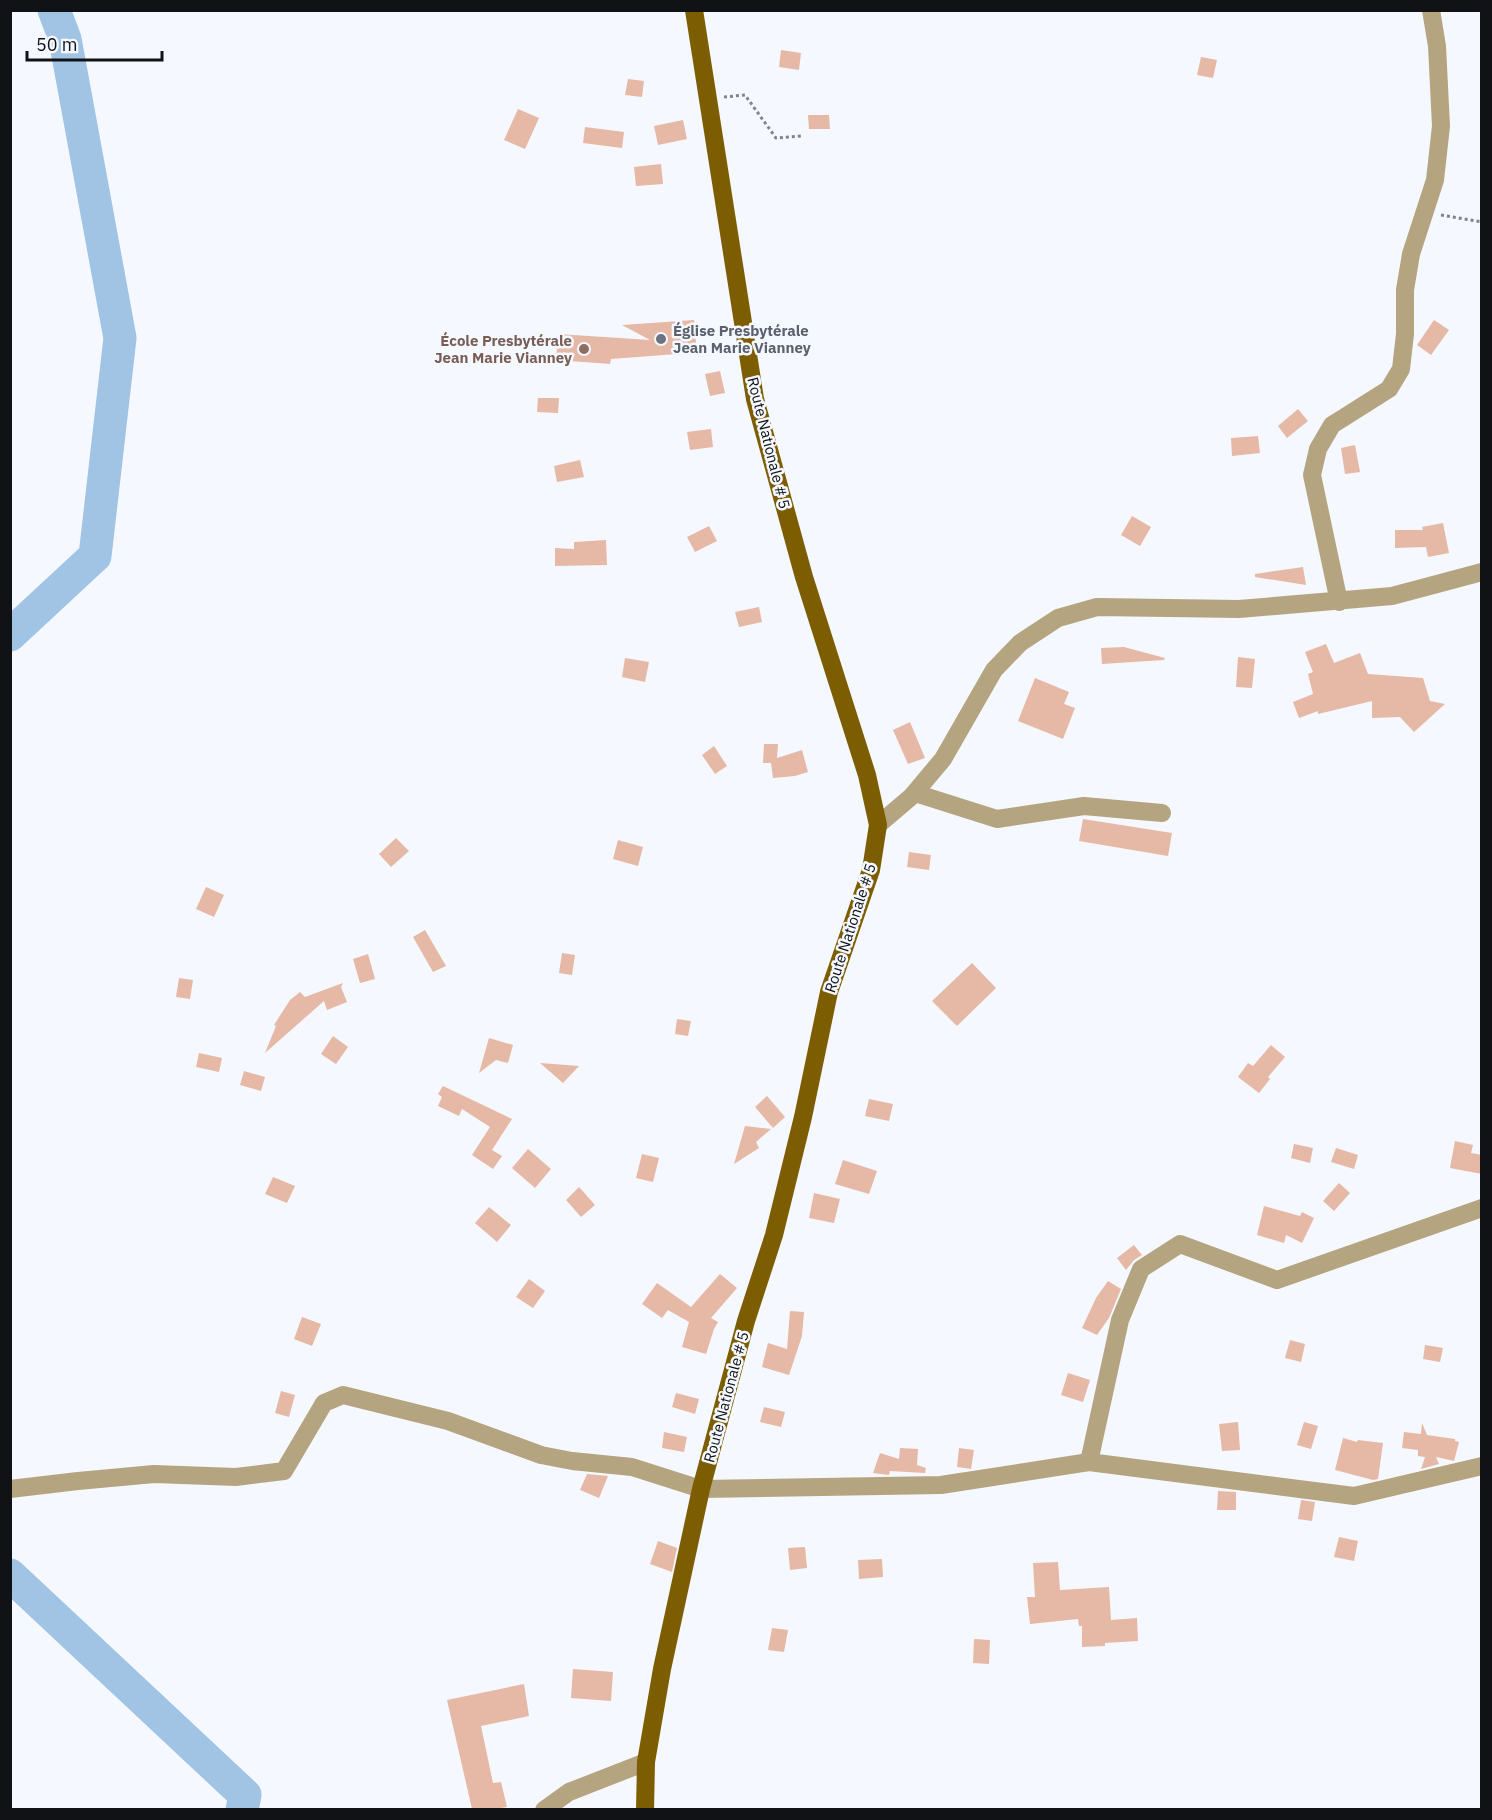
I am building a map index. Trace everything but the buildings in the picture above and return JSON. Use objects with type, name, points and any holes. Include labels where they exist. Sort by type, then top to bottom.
[{"type":"main road","name":"Route Nationale # 5","points":[[645,1809],[646,1762],[662,1669],[701,1489],[746,1321],[774,1235],[804,1117],[829,992],[871,870],[878,825],[867,775],[804,577],[755,399],[694,10]]},
{"type":"street","points":[[1339,602],[1312,475],[1318,449],[1332,425],[1389,389],[1401,369],[1405,334],[1405,290],[1411,254],[1435,180],[1441,126],[1437,46],[1431,10]]},
{"type":"street","points":[[878,825],[915,794],[943,759],[994,670],[1020,643],[1058,618],[1097,607],[1239,609],[1339,602],[1392,596],[1482,572]]},
{"type":"street","points":[[915,794],[997,819],[1084,807],[1162,813]]},
{"type":"street","points":[[1089,1462],[1120,1320],[1141,1269],[1180,1244],[1277,1280],[1482,1208]]},
{"type":"street","points":[[10,1489],[154,1474],[236,1477],[284,1470],[324,1403],[343,1395],[448,1421],[541,1455],[572,1461],[632,1467],[701,1489],[941,1485],[1089,1462],[1354,1496],[1482,1466]]},
{"type":"street","points":[[544,1809],[569,1792],[646,1762]]},
{"type":"path","points":[[708,99],[745,95],[776,138],[801,135]]},
{"type":"path","points":[[1424,213],[1482,222]]},
{"type":"waterway","points":[[10,635],[95,556],[120,338],[65,39],[54,10]]},
{"type":"waterway","points":[[10,1575],[245,1795],[242,1810]]},
{"type":"place","name":"Église Presbytérale Jean Marie Vianney","points":[[661,339]]},
{"type":"place","name":"École Presbytérale Jean Marie Vianney","points":[[584,349]]}]
